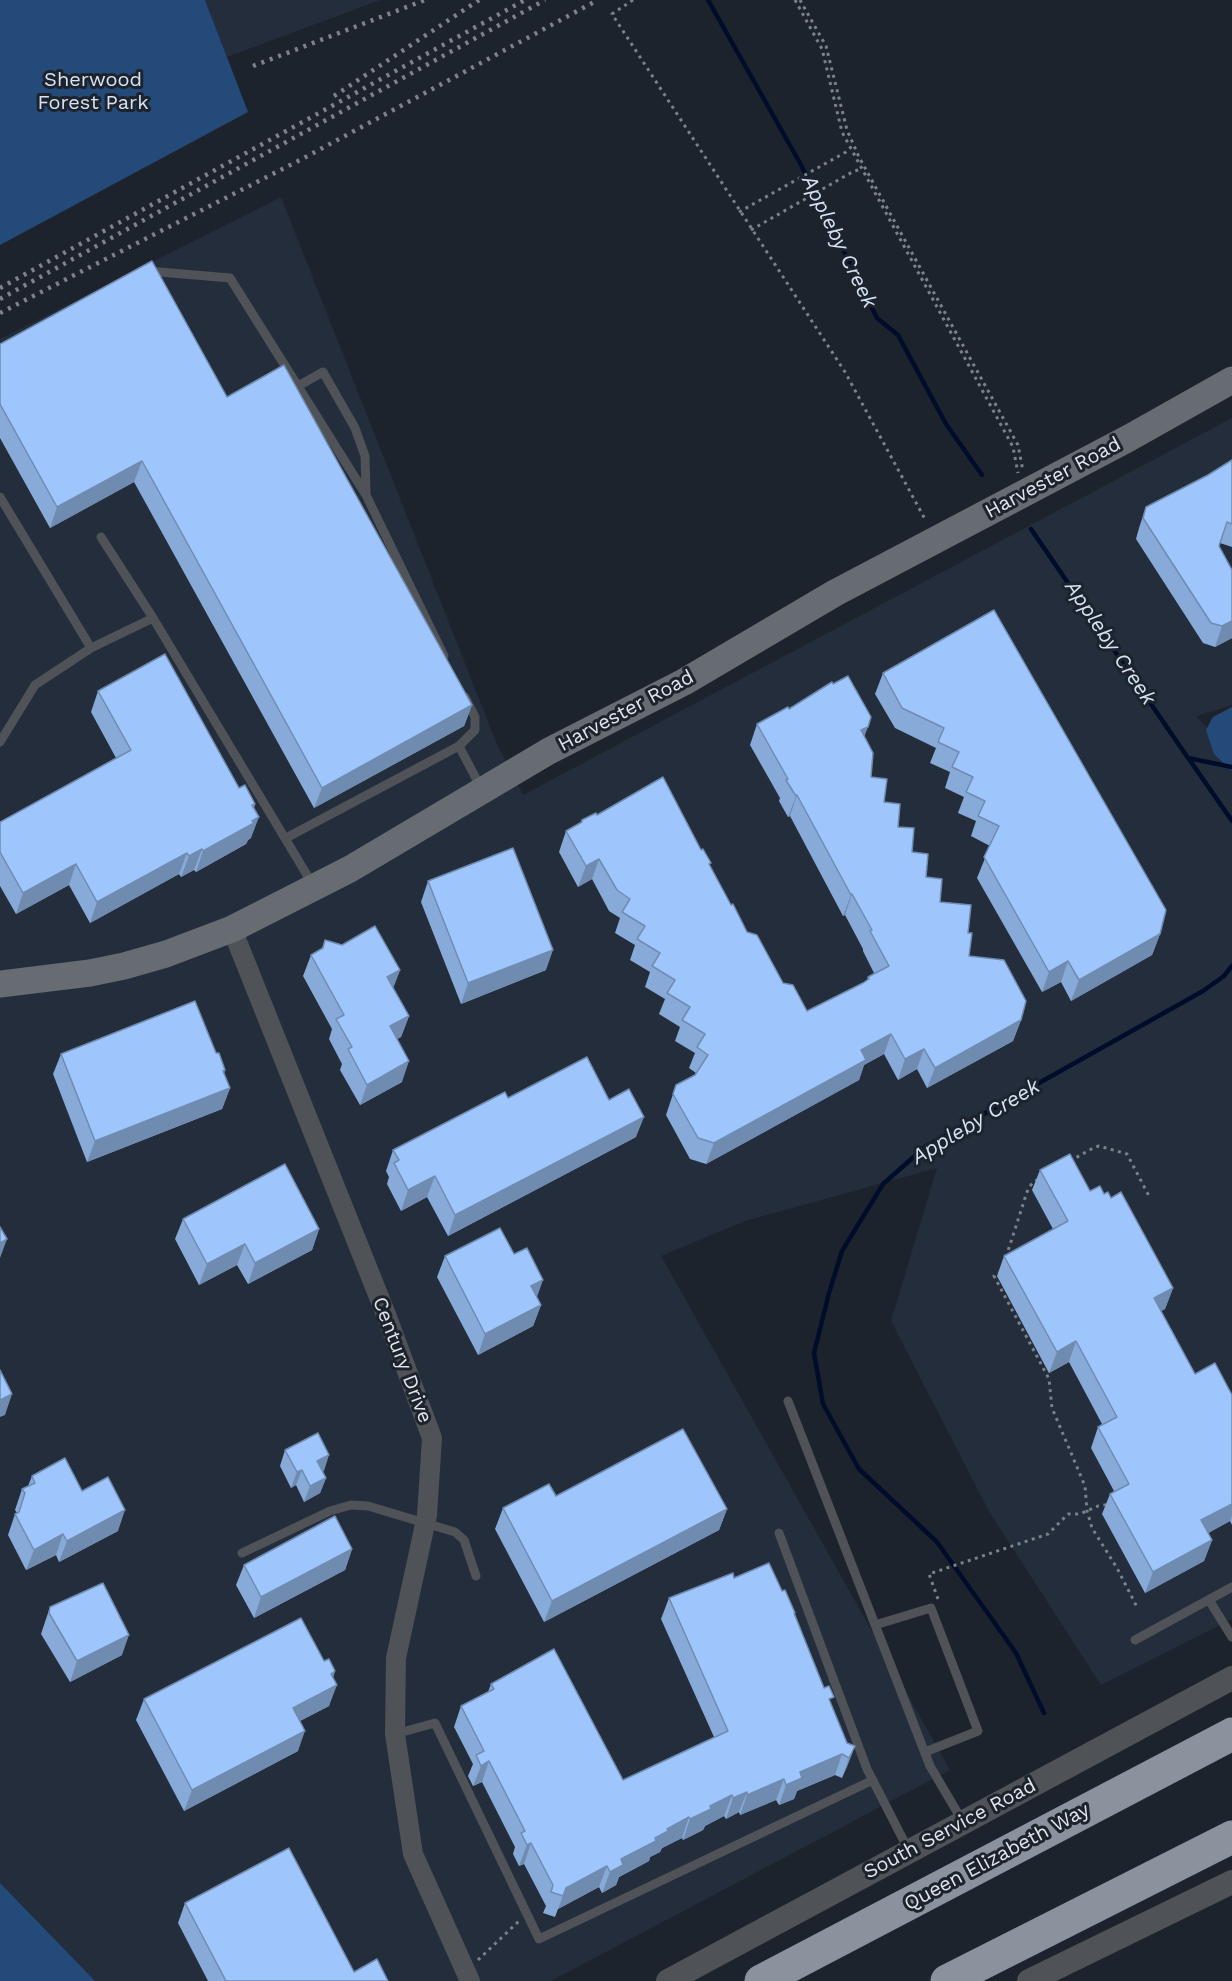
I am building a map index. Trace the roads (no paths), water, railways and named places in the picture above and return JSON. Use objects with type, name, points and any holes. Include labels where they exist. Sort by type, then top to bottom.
[{"type":"highway","name":"Queen Elizabeth Way","points":[[761,1981],[1232,1734]]},
{"type":"highway","points":[[947,1981],[1232,1837]]},
{"type":"main road","name":"Harvester Road","points":[[0,984],[124,966],[166,954],[232,929],[350,869],[549,751],[684,682],[835,593],[1129,438],[1232,380]]},
{"type":"street","name":"Century Drive","points":[[232,929],[385,1312],[432,1438],[425,1522],[396,1658],[396,1734],[412,1854],[468,1976]]},
{"type":"street","name":"South Service Road","points":[[668,1981],[1232,1678]]},
{"type":"street","points":[[1029,1981],[1232,1882]]},
{"type":"lane","points":[[138,270],[230,278],[366,495],[448,664]]},
{"type":"lane","points":[[298,386],[323,372],[355,428],[365,456],[366,495]]},
{"type":"lane","points":[[0,497],[91,648]]},
{"type":"lane","points":[[100,537],[153,618],[314,887]]},
{"type":"lane","points":[[0,742],[35,685],[91,648],[153,618]]},
{"type":"lane","points":[[286,838],[459,746],[476,730],[475,717],[459,685]]},
{"type":"lane","points":[[459,746],[483,790]]},
{"type":"lane","points":[[788,1401],[930,1766],[963,1822]]},
{"type":"lane","points":[[242,1553],[330,1511],[351,1505],[368,1506],[455,1532],[464,1540],[476,1576]]},
{"type":"lane","points":[[779,1533],[873,1780],[909,1851]]},
{"type":"lane","points":[[1135,1640],[1232,1587]]},
{"type":"lane","points":[[1209,1600],[1232,1637]]},
{"type":"lane","points":[[875,1625],[931,1608],[978,1731],[926,1752]]},
{"type":"lane","points":[[396,1734],[435,1723],[539,1940],[873,1780]]},
{"type":"waterway","name":"Appleby Creek","points":[[708,0],[800,163],[877,318],[898,335],[946,424],[982,475]]},
{"type":"waterway","name":"Appleby Creek","points":[[1031,529],[1188,758],[1232,767]]},
{"type":"waterway","name":"Appleby Creek","points":[[1189,759],[1232,821]]},
{"type":"waterway","name":"Appleby Creek","points":[[1044,1713],[1016,1653],[937,1542],[859,1469],[823,1404],[814,1353],[829,1293],[842,1251],[883,1184],[925,1147],[1203,991],[1224,976],[1232,966]]},
{"type":"railway","points":[[253,66],[425,0]]},
{"type":"railway","points":[[334,96],[479,0]]},
{"type":"railway","points":[[0,288],[525,0]]},
{"type":"railway","points":[[0,299],[545,0]]},
{"type":"railway","points":[[0,313],[302,159],[598,0]]},
{"type":"park label","name":"Sherwood Forest Park","points":[[93,92]]}]
